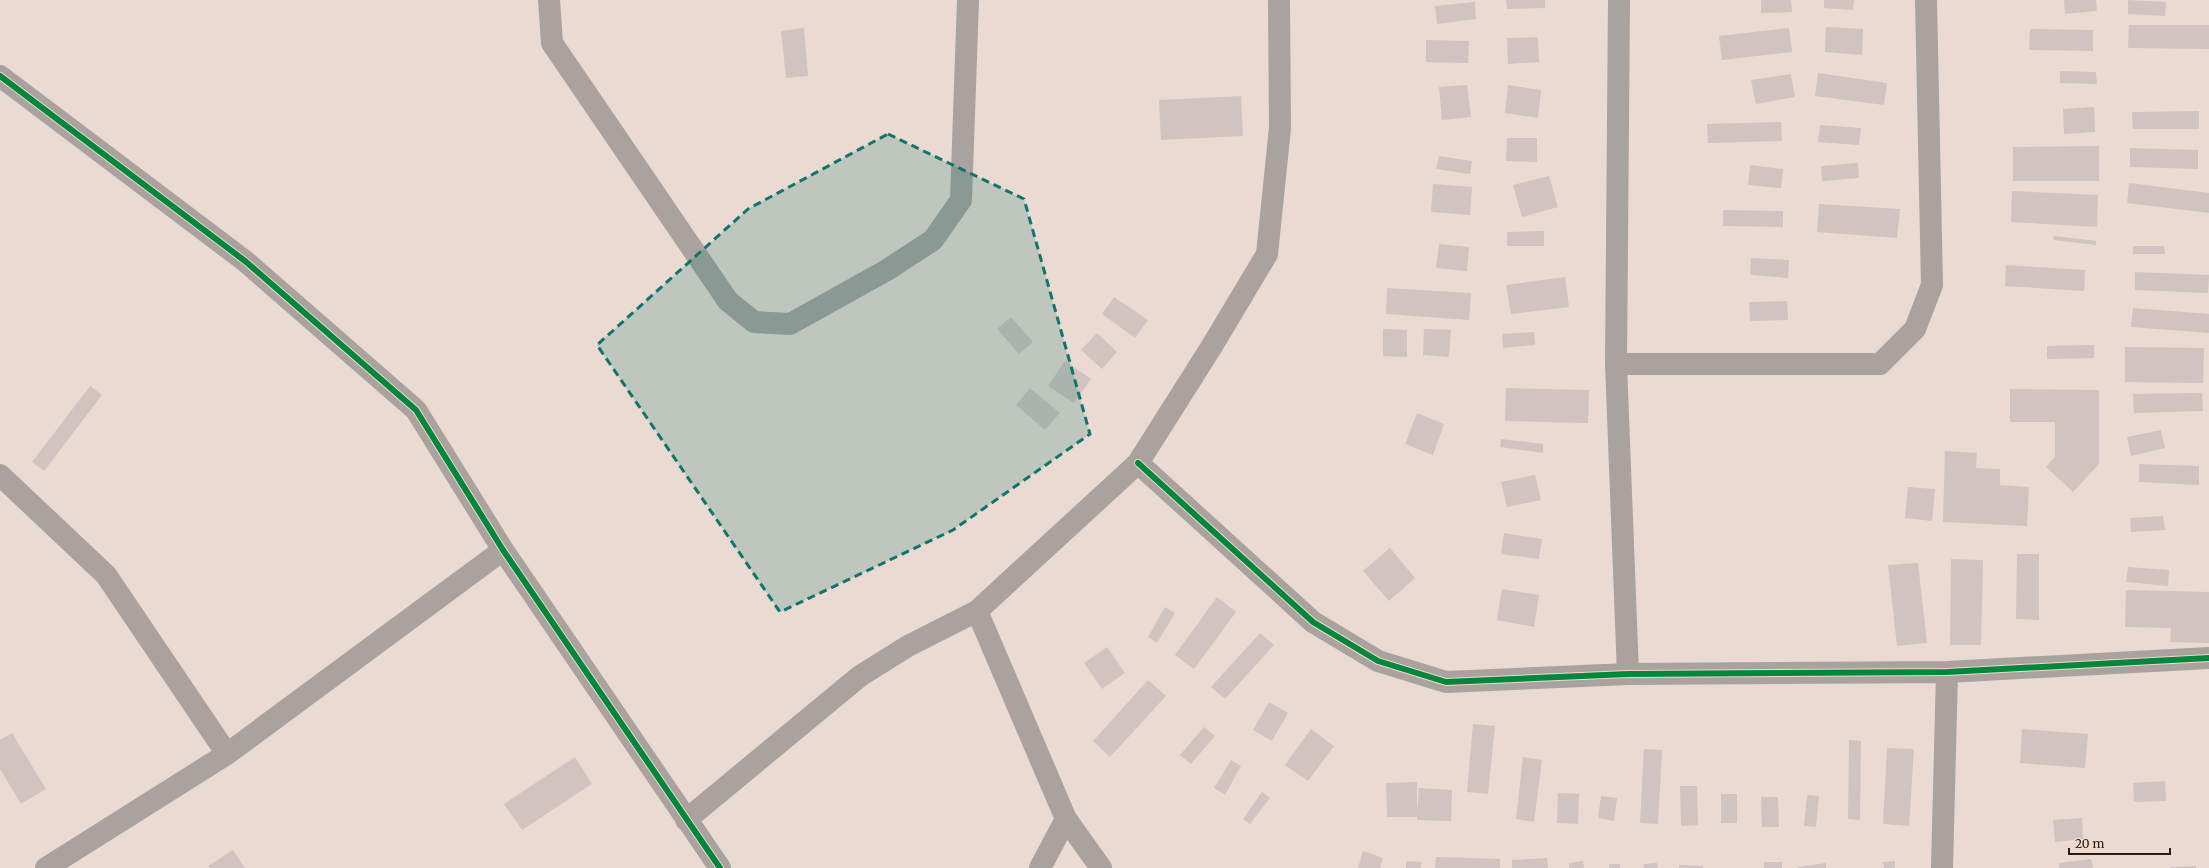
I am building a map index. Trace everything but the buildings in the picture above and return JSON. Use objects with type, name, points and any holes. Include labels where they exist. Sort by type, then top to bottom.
[{"type":"street","points":[[549,0],[552,43],[728,301],[754,322],[790,324],[887,270],[932,240],[961,200],[968,0]]},
{"type":"street","points":[[686,820],[860,676],[908,646],[977,611],[1138,463],[1212,346],[1267,254],[1280,128],[1279,0]]},
{"type":"street","points":[[1619,0],[1616,364],[1628,674]]},
{"type":"street","points":[[1616,364],[1880,364],[1915,330],[1932,285],[1926,0]]},
{"type":"street","points":[[0,76],[245,261],[416,410],[503,550],[720,868]]},
{"type":"street","points":[[1138,463],[1313,622],[1378,661],[1446,682],[1628,674],[1947,672],[2209,658]]},
{"type":"street","points":[[0,475],[106,574],[227,754]]},
{"type":"street","points":[[46,868],[227,754],[503,550]]},
{"type":"street","points":[[977,611],[1066,819],[1101,868]]},
{"type":"street","points":[[1942,868],[1947,672]]},
{"type":"street","points":[[1040,868],[1066,819]]},
{"type":"highlighted area","points":[[888,134],[1024,199],[1090,434],[953,530],[780,612],[698,495],[597,345],[748,209]]},
{"type":"cycle path","points":[[0,76],[245,261],[416,410],[503,550],[720,868]]},
{"type":"cycle path","points":[[1138,463],[1313,622],[1378,661],[1446,682],[1628,674],[1947,672],[2209,658]]}]
